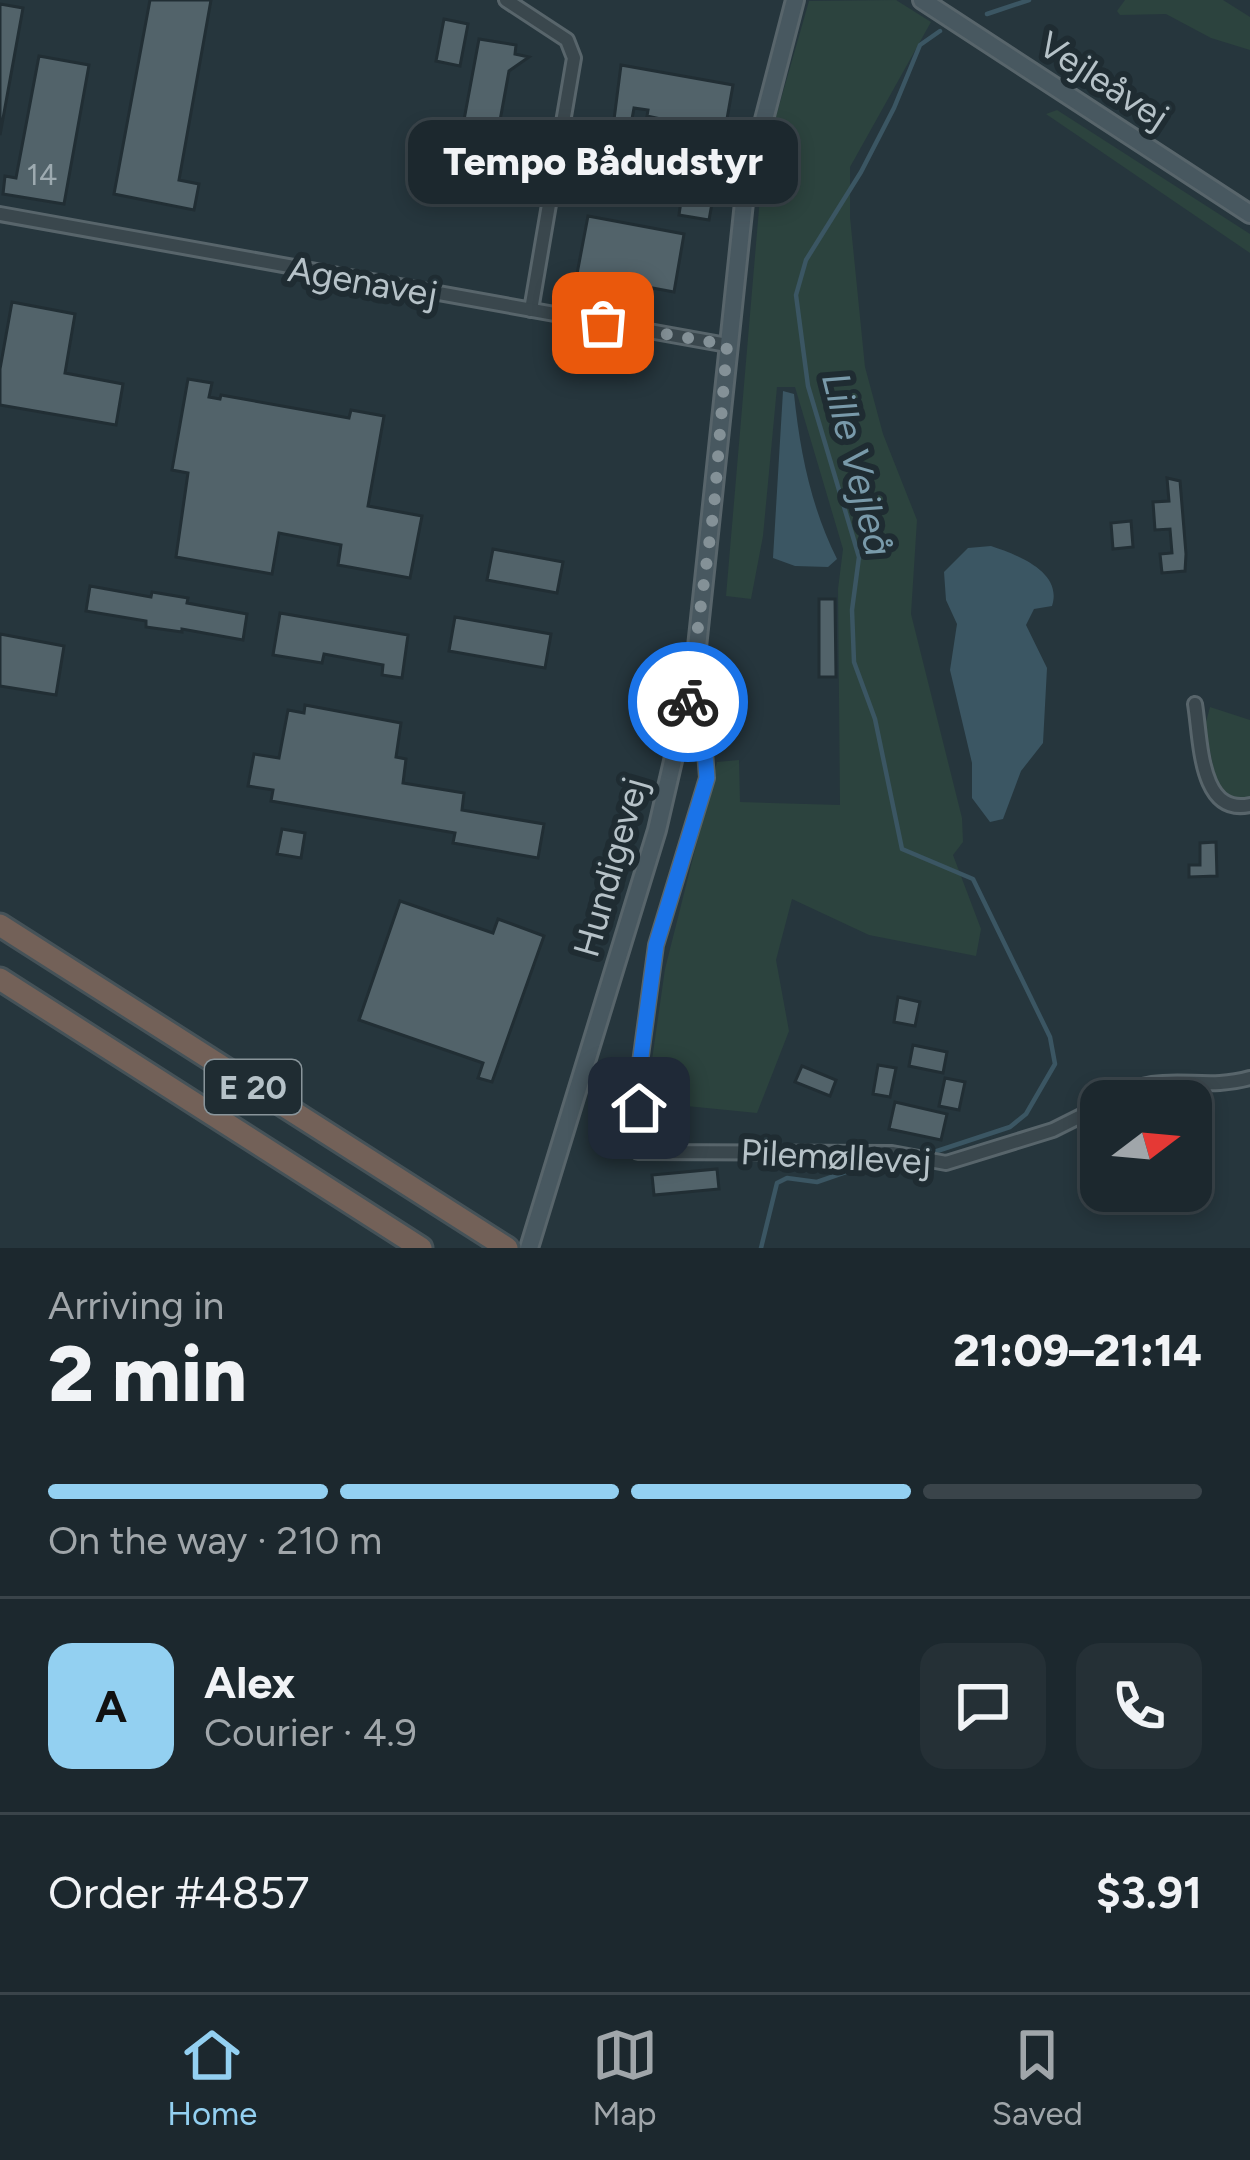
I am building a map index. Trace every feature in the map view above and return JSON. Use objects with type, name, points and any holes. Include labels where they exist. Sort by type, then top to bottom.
[{"type":"highway","name":"E 20","points":[[0,925],[507,1248]]},
{"type":"highway","name":"E 20","points":[[0,979],[421,1248]]},
{"type":"street","points":[[506,0],[567,40],[574,58],[530,310]]},
{"type":"street","name":"Hundigevej","points":[[529,1248],[657,830],[680,739],[695,666],[745,193],[794,0]]},
{"type":"street","name":"Vejleåvej","points":[[922,0],[1250,214]]},
{"type":"street","name":"Agenavej","points":[[0,214],[727,345]]},
{"type":"street","points":[[1195,704],[1209,786],[1223,804],[1250,805]]},
{"type":"street","name":"Pilemøllevej","points":[[680,739],[705,752],[707,778],[656,945],[640,1064],[638,1152],[728,1149],[912,1155],[946,1162],[1053,1130],[1080,1116]]},
{"type":"street","name":"Pilemøllevej","points":[[1190,1080],[1250,1078]]},
{"type":"green space","points":[[896,0],[931,22],[850,167],[850,217],[865,367],[883,434],[917,520],[911,614],[962,818],[963,842],[953,855],[981,929],[976,956],[869,935],[792,899],[776,960],[789,1031],[757,1113],[646,1102],[665,969],[717,762],[739,760],[740,802],[840,805],[838,589],[843,549],[795,387],[777,387],[763,536],[751,599],[726,596],[763,162],[809,1]]},
{"type":"green space","points":[[1125,0],[1223,0],[1250,17],[1250,50],[1211,38],[1166,14],[1120,15],[1117,11]]},
{"type":"green space","points":[[1057,110],[1250,234],[1250,253],[1046,114]]},
{"type":"green space","points":[[1210,707],[1250,720],[1250,798],[1236,799],[1218,790],[1205,726]]},
{"type":"water","points":[[783,391],[794,394],[808,479],[837,559],[828,567],[795,566],[773,558]]},
{"type":"water","points":[[991,546],[1036,567],[1045,574],[1054,594],[1052,606],[1034,609],[1026,625],[1047,668],[1043,743],[1021,771],[1003,819],[990,822],[972,798],[972,763],[950,670],[957,624],[946,600],[944,572],[968,548]]},
{"type":"building","points":[[150,0],[211,0],[179,180],[199,184],[194,210],[114,194]]},
{"type":"building","points":[[0,4],[23,8],[0,135]]},
{"type":"building","points":[[444,19],[468,24],[460,66],[436,61]]},
{"type":"building","points":[[479,39],[516,45],[515,54],[529,57],[509,71],[499,126],[464,120]]},
{"type":"building","points":[[39,56],[89,65],[64,204],[3,194],[5,176],[16,178]]},
{"type":"building","points":[[621,65],[733,85],[709,220],[679,215],[683,187],[597,171],[602,142],[611,143]],"holes":[[[634,108],[648,110],[647,116],[665,120],[660,152],[627,146]]]},
{"type":"building","points":[[588,216],[684,234],[674,292],[577,274]]},
{"type":"building","points":[[12,302],[75,314],[65,373],[123,384],[116,425],[0,405],[0,369]]},
{"type":"building","points":[[188,379],[212,383],[209,397],[220,399],[221,395],[349,418],[351,410],[384,416],[368,506],[422,516],[410,578],[338,565],[341,545],[279,533],[272,574],[176,557],[188,473],[172,470]]},
{"type":"building","points":[[1167,478],[1180,481],[1186,554],[1185,571],[1162,573],[1160,554],[1172,553],[1170,529],[1155,530],[1153,502],[1169,501]]},
{"type":"building","points":[[1131,521],[1133,547],[1113,549],[1111,523]]},
{"type":"building","points":[[493,549],[563,562],[557,593],[487,580]]},
{"type":"building","points":[[90,586],[188,598],[187,603],[247,614],[243,640],[146,627],[146,621],[86,611]]},
{"type":"building","points":[[819,599],[835,599],[836,677],[819,677]]},
{"type":"building","points":[[280,613],[408,635],[402,678],[382,675],[383,665],[324,654],[322,663],[273,655]]},
{"type":"building","points":[[455,617],[551,634],[545,668],[449,651]]},
{"type":"building","points":[[0,634],[64,646],[56,695],[0,686]]},
{"type":"building","points":[[305,705],[401,723],[396,757],[406,759],[403,783],[464,793],[462,810],[544,824],[538,858],[453,843],[455,833],[271,801],[273,790],[248,786],[254,754],[279,758],[288,710],[304,713]]},
{"type":"building","points":[[282,829],[305,833],[301,858],[277,854]]},
{"type":"building","points":[[1216,842],[1217,876],[1189,877],[1189,865],[1200,865],[1200,843]]},
{"type":"building","points":[[400,901],[493,933],[498,919],[544,936],[492,1082],[478,1078],[483,1063],[359,1020]]},
{"type":"building","points":[[898,997],[920,1002],[915,1026],[894,1022]]},
{"type":"building","points":[[913,1045],[947,1052],[943,1073],[909,1066]]},
{"type":"building","points":[[878,1065],[896,1068],[890,1097],[873,1094]]},
{"type":"building","points":[[802,1066],[836,1080],[830,1096],[795,1082]]},
{"type":"building","points":[[945,1078],[965,1082],[959,1110],[939,1106]]},
{"type":"building","points":[[895,1102],[947,1114],[941,1140],[889,1129]]},
{"type":"building","points":[[717,1169],[719,1189],[654,1195],[652,1175]]},
{"type":"waterway","name":"Lille Vejleå","points":[[987,14],[1029,0]]},
{"type":"waterway","name":"Lille Vejleå","points":[[761,1248],[777,1183],[787,1178],[817,1182],[869,1164],[906,1172],[931,1153],[1010,1127],[1026,1114],[1055,1064],[1050,1037],[973,879],[902,849],[875,719],[854,662],[852,610],[859,557],[808,386],[796,295],[806,260],[861,172],[920,45],[940,31]]},
{"type":"way so far","points":[[603,323],[727,345],[714,507],[688,702]]},
{"type":"place","name":"Tempo Bådudstyr","points":[[603,323]]},
{"type":"route","points":[[639,1108],[656,945],[707,778],[705,752],[680,739],[688,702]]}]
